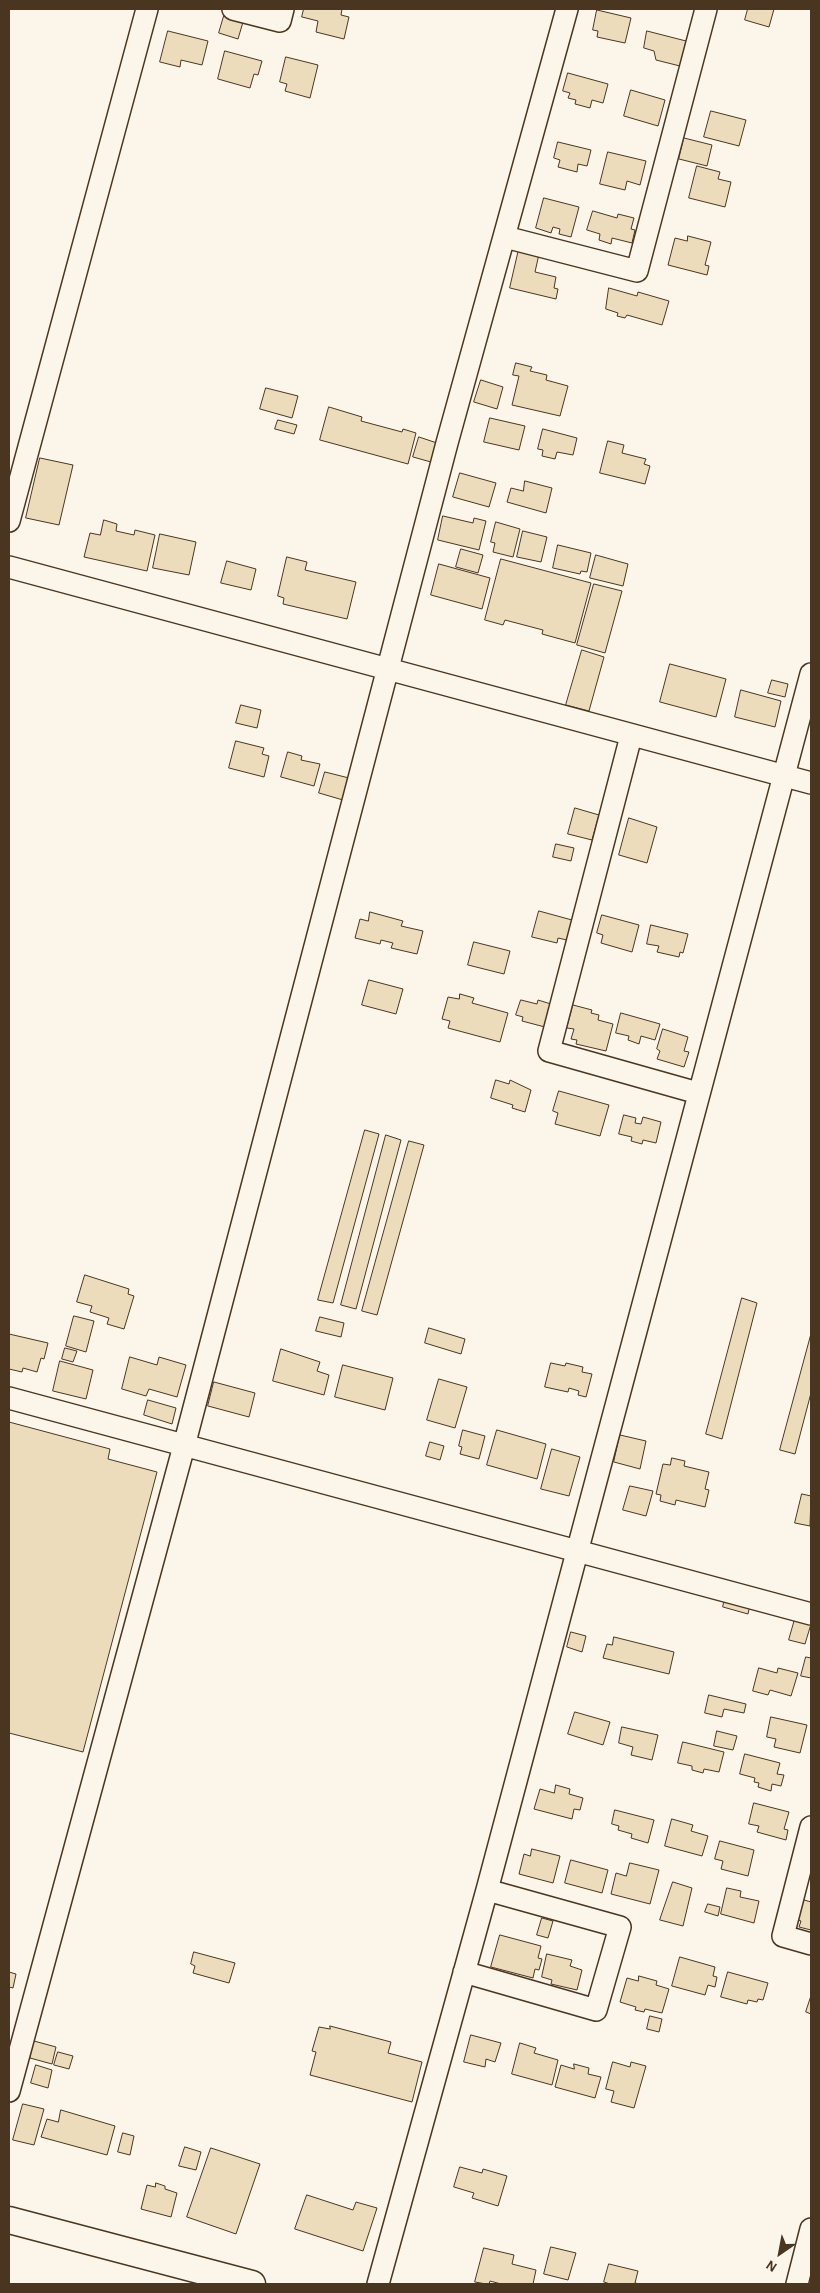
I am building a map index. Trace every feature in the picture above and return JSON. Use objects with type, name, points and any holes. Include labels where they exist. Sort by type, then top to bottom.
[{"type":"street","points":[[9,521],[147,9]]},
{"type":"street","points":[[233,9],[280,21],[283,9]]},
{"type":"street","points":[[9,2091],[184,1446],[447,443],[567,9]]},
{"type":"street","points":[[505,237],[637,271],[706,9]]},
{"type":"street","points":[[9,567],[811,783]]},
{"type":"street","points":[[378,2284],[487,1890],[698,1092],[811,674]]},
{"type":"street","points":[[631,736],[549,1051],[698,1092]]},
{"type":"street","points":[[9,1398],[811,1614]]},
{"type":"street","points":[[811,1827],[783,1936],[811,1944]]},
{"type":"street","points":[[464,1972],[596,2010],[620,1927],[487,1890]]},
{"type":"street","points":[[9,2220],[224,2280],[252,2284]]},
{"type":"street","points":[[797,2284],[811,2229]]},
{"type":"building","points":[[304,9],[342,9],[341,15],[349,17],[344,39],[316,32],[318,21],[302,17]]},
{"type":"building","points":[[748,9],[774,9],[769,27],[745,20]]},
{"type":"building","points":[[597,10],[631,18],[625,43],[597,37],[598,31],[593,30]]},
{"type":"building","points":[[224,16],[243,22],[238,39],[219,33]]},
{"type":"building","points":[[168,31],[208,41],[202,65],[181,60],[180,67],[160,62]]},
{"type":"building","points":[[647,31],[686,41],[680,66],[656,60],[654,51],[644,48]]},
{"type":"building","points":[[225,51],[262,61],[258,75],[254,74],[250,88],[218,79]]},
{"type":"building","points":[[286,57],[318,65],[310,98],[285,91],[287,84],[280,82]]},
{"type":"building","points":[[568,73],[608,84],[603,103],[592,100],[590,108],[575,104],[576,100],[568,98],[570,93],[563,91]]},
{"type":"building","points":[[631,90],[665,100],[658,126],[624,116]]},
{"type":"building","points":[[711,111],[746,120],[739,146],[704,137]]},
{"type":"building","points":[[684,138],[712,145],[707,166],[679,159]]},
{"type":"building","points":[[558,142],[591,150],[587,166],[578,164],[577,172],[558,167],[560,160],[554,158]]},
{"type":"building","points":[[608,152],[646,161],[640,185],[627,181],[625,190],[600,184]]},
{"type":"building","points":[[697,166],[720,172],[718,179],[731,182],[725,207],[689,198]]},
{"type":"building","points":[[544,198],[579,207],[571,237],[559,234],[560,229],[553,227],[551,233],[536,228]]},
{"type":"building","points":[[593,211],[617,218],[618,214],[634,218],[631,229],[635,230],[632,243],[612,238],[611,244],[599,240],[600,234],[587,230]]},
{"type":"building","points":[[688,236],[711,242],[705,265],[709,266],[707,275],[668,265],[675,238],[687,241]]},
{"type":"building","points":[[519,249],[539,254],[535,272],[556,277],[554,288],[558,289],[556,299],[510,288]]},
{"type":"building","points":[[609,288],[637,296],[638,292],[669,301],[662,325],[627,315],[625,318],[617,316],[618,313],[606,309]]},
{"type":"building","points":[[516,363],[532,367],[530,371],[547,375],[546,380],[568,386],[560,416],[512,405],[519,376],[513,375]]},
{"type":"building","points":[[481,380],[503,387],[497,409],[474,402]]},
{"type":"building","points":[[266,388],[298,396],[292,418],[260,409]]},
{"type":"building","points":[[329,407],[362,417],[361,421],[402,432],[403,429],[416,433],[408,464],[320,440]]},
{"type":"building","points":[[490,418],[525,426],[519,450],[484,442]]},
{"type":"building","points":[[278,420],[297,425],[294,434],[275,429]]},
{"type":"building","points":[[543,429],[577,438],[573,455],[557,452],[555,459],[542,456],[543,450],[538,449]]},
{"type":"building","points":[[419,437],[437,443],[431,462],[413,457]]},
{"type":"building","points":[[608,441],[624,445],[622,453],[646,459],[644,464],[650,466],[645,484],[600,473]]},
{"type":"building","points":[[40,458],[73,465],[59,525],[26,518]]},
{"type":"building","points":[[460,473],[496,483],[489,507],[453,497]]},
{"type":"building","points":[[525,481],[552,488],[546,513],[507,502],[511,488],[523,491]]},
{"type":"building","points":[[443,516],[473,523],[474,518],[486,521],[479,550],[438,540]]},
{"type":"building","points":[[104,520],[117,524],[116,531],[134,535],[135,530],[155,535],[147,571],[84,557],[90,533],[100,535]]},
{"type":"building","points":[[496,522],[520,529],[513,557],[493,552],[495,543],[491,542]]},
{"type":"building","points":[[523,531],[547,537],[541,562],[517,557]]},
{"type":"building","points":[[160,534],[196,542],[189,575],[153,568]]},
{"type":"building","points":[[558,545],[591,553],[587,572],[581,571],[580,574],[553,568]]},
{"type":"building","points":[[461,549],[483,555],[478,573],[456,567]]},
{"type":"building","points":[[596,555],[628,564],[623,586],[590,578]]},
{"type":"building","points":[[287,557],[307,562],[305,570],[356,582],[347,619],[283,604],[284,598],[278,596]]},
{"type":"building","points":[[501,559],[591,583],[575,643],[542,634],[543,630],[505,620],[503,625],[485,620]]},
{"type":"building","points":[[227,561],[256,569],[251,590],[221,583]]},
{"type":"building","points":[[439,564],[490,578],[482,609],[431,595]]},
{"type":"building","points":[[594,584],[622,591],[605,653],[577,645]]},
{"type":"building","points":[[582,650],[604,657],[589,711],[566,705]]},
{"type":"building","points":[[670,664],[726,679],[716,717],[660,702]]},
{"type":"building","points":[[772,680],[788,684],[785,697],[768,693]]},
{"type":"building","points":[[741,690],[781,701],[775,727],[735,717]]},
{"type":"building","points":[[241,705],[261,710],[257,728],[236,723]]},
{"type":"building","points":[[236,741],[264,748],[262,754],[269,756],[264,777],[229,768]]},
{"type":"building","points":[[288,752],[302,756],[301,760],[320,764],[314,786],[281,777]]},
{"type":"building","points":[[325,772],[349,778],[343,800],[319,793]]},
{"type":"building","points":[[575,808],[599,815],[592,840],[568,834]]},
{"type":"building","points":[[629,818],[657,827],[647,863],[619,855]]},
{"type":"building","points":[[556,844],[574,848],[571,861],[553,857]]},
{"type":"building","points":[[539,911],[572,920],[567,940],[558,938],[557,943],[532,937]]},
{"type":"building","points":[[370,912],[403,921],[401,926],[423,931],[417,954],[391,948],[393,943],[381,940],[380,944],[355,938],[360,919],[368,921]]},
{"type":"building","points":[[602,915],[639,925],[632,952],[601,943],[603,935],[597,933]]},
{"type":"building","points":[[651,925],[688,934],[683,953],[680,952],[679,957],[657,952],[659,946],[647,944]]},
{"type":"building","points":[[474,942],[510,951],[504,974],[468,965]]},
{"type":"building","points":[[369,980],[403,989],[396,1014],[362,1005]]},
{"type":"building","points":[[460,994],[474,998],[472,1003],[508,1013],[500,1042],[448,1028],[450,1021],[442,1019],[448,997],[459,999]]},
{"type":"building","points":[[521,1000],[537,1004],[538,1000],[551,1004],[545,1027],[522,1021],[523,1017],[516,1015]]},
{"type":"building","points":[[573,1005],[592,1010],[591,1013],[599,1015],[598,1020],[613,1024],[606,1051],[576,1044],[577,1040],[571,1039],[574,1029],[567,1028]]},
{"type":"building","points":[[621,1013],[660,1024],[655,1040],[641,1036],[639,1044],[628,1040],[629,1036],[616,1033]]},
{"type":"building","points":[[663,1029],[688,1037],[684,1051],[689,1052],[684,1067],[657,1059],[660,1051],[657,1049]]},
{"type":"building","points":[[496,1080],[509,1084],[510,1080],[531,1090],[525,1112],[512,1108],[513,1105],[491,1098]]},
{"type":"building","points":[[559,1091],[609,1105],[600,1136],[555,1124],[558,1113],[553,1111]]},
{"type":"building","points":[[624,1115],[636,1118],[635,1123],[641,1124],[643,1117],[661,1122],[656,1143],[643,1140],[642,1144],[631,1141],[632,1137],[619,1134]]},
{"type":"building","points":[[365,1130],[379,1134],[333,1303],[318,1300]]},
{"type":"building","points":[[386,1135],[401,1140],[356,1309],[341,1305]]},
{"type":"building","points":[[409,1141],[424,1145],[377,1315],[362,1311]]},
{"type":"building","points":[[85,1275],[129,1289],[128,1294],[134,1296],[124,1329],[107,1324],[109,1318],[90,1312],[92,1306],[77,1302]]},
{"type":"building","points":[[742,1298],[757,1303],[722,1439],[706,1434]]},
{"type":"building","points":[[74,1316],[94,1321],[86,1352],[66,1346]]},
{"type":"building","points":[[320,1317],[344,1323],[341,1337],[316,1331]]},
{"type":"building","points":[[429,1328],[465,1339],[461,1354],[425,1343]]},
{"type":"building","points":[[9,1334],[48,1343],[44,1359],[41,1358],[37,1372],[23,1368],[22,1372],[9,1369]]},
{"type":"building","points":[[811,1334],[811,1393],[795,1454],[780,1450]]},
{"type":"building","points":[[65,1348],[77,1351],[73,1362],[62,1359]]},
{"type":"building","points":[[281,1349],[320,1362],[317,1371],[329,1375],[324,1395],[273,1381]]},
{"type":"building","points":[[130,1357],[157,1365],[159,1357],[186,1365],[177,1397],[149,1389],[146,1396],[122,1389]]},
{"type":"building","points":[[60,1361],[93,1370],[86,1399],[53,1391]]},
{"type":"building","points":[[551,1363],[565,1366],[566,1363],[583,1367],[582,1372],[592,1374],[586,1397],[578,1395],[579,1391],[569,1388],[568,1392],[545,1387]]},
{"type":"building","points":[[343,1365],[393,1378],[385,1410],[335,1397]]},
{"type":"building","points":[[439,1379],[467,1387],[455,1428],[427,1420]]},
{"type":"building","points":[[214,1382],[255,1393],[249,1417],[208,1406]]},
{"type":"building","points":[[148,1400],[176,1408],[172,1424],[144,1415]]},
{"type":"building","points":[[9,1422],[110,1449],[108,1459],[157,1472],[83,1752],[9,1733]]},
{"type":"building","points":[[463,1430],[485,1436],[479,1459],[460,1454],[462,1447],[459,1446]]},
{"type":"building","points":[[497,1430],[546,1444],[537,1479],[487,1465]]},
{"type":"building","points":[[620,1435],[646,1441],[640,1469],[614,1462]]},
{"type":"building","points":[[430,1442],[444,1446],[440,1460],[426,1456]]},
{"type":"building","points":[[552,1449],[580,1457],[569,1496],[541,1489]]},
{"type":"building","points":[[672,1458],[685,1461],[684,1466],[709,1472],[705,1489],[709,1490],[705,1507],[676,1500],[675,1505],[660,1501],[661,1495],[656,1494],[663,1464],[670,1465]]},
{"type":"building","points":[[630,1486],[653,1491],[646,1516],[623,1510]]},
{"type":"building","points":[[802,1494],[811,1496],[810,1526],[795,1523]]},
{"type":"building","points":[[725,1598],[750,1605],[748,1614],[723,1607]]},
{"type":"building","points":[[795,1619],[811,1624],[805,1644],[789,1640]]},
{"type":"building","points":[[571,1632],[586,1636],[582,1652],[567,1647]]},
{"type":"building","points":[[614,1637],[674,1652],[669,1674],[603,1658],[607,1644],[612,1645]]},
{"type":"building","points":[[806,1657],[811,1658],[811,1678],[801,1676]]},
{"type":"building","points":[[759,1668],[777,1673],[778,1668],[798,1673],[791,1696],[770,1690],[768,1695],[753,1691]]},
{"type":"building","points":[[709,1695],[746,1704],[744,1713],[724,1709],[722,1717],[705,1713]]},
{"type":"building","points":[[575,1712],[610,1722],[603,1745],[568,1734]]},
{"type":"building","points":[[771,1717],[807,1725],[800,1753],[774,1747],[776,1739],[767,1737]]},
{"type":"building","points":[[622,1727],[658,1735],[652,1760],[631,1755],[633,1747],[619,1743]]},
{"type":"building","points":[[717,1731],[737,1736],[733,1750],[714,1746]]},
{"type":"building","points":[[683,1742],[724,1752],[719,1772],[704,1769],[703,1773],[692,1770],[692,1766],[678,1763]]},
{"type":"building","points":[[745,1754],[780,1763],[777,1774],[784,1775],[781,1786],[772,1784],[771,1791],[758,1787],[759,1783],[754,1782],[755,1778],[740,1774]]},
{"type":"building","points":[[556,1785],[570,1789],[569,1794],[583,1798],[580,1810],[574,1809],[572,1819],[534,1809],[540,1789],[554,1793]]},
{"type":"building","points":[[754,1803],[789,1812],[784,1829],[788,1830],[786,1840],[757,1832],[759,1826],[749,1824]]},
{"type":"building","points":[[615,1810],[654,1820],[648,1843],[631,1838],[632,1834],[618,1830],[619,1826],[612,1824]]},
{"type":"building","points":[[672,1819],[693,1825],[691,1831],[708,1836],[702,1856],[665,1846]]},
{"type":"building","points":[[720,1841],[754,1850],[748,1876],[721,1869],[723,1861],[715,1859]]},
{"type":"building","points":[[532,1849],[560,1856],[553,1883],[519,1874],[524,1854],[530,1856]]},
{"type":"building","points":[[571,1860],[608,1870],[602,1893],[565,1883]]},
{"type":"building","points":[[630,1863],[659,1870],[650,1904],[611,1894],[616,1873],[626,1876]]},
{"type":"building","points":[[673,1882],[692,1888],[683,1926],[660,1920]]},
{"type":"building","points":[[727,1888],[741,1891],[740,1897],[759,1901],[754,1923],[721,1914]]},
{"type":"building","points":[[801,1899],[811,1902],[811,1930],[799,1927],[801,1921],[796,1919]]},
{"type":"building","points":[[708,1904],[720,1907],[718,1916],[705,1912]]},
{"type":"building","points":[[542,1918],[553,1921],[548,1938],[537,1935]]},
{"type":"building","points":[[500,1935],[541,1946],[538,1958],[542,1959],[539,1970],[535,1969],[533,1978],[491,1967]]},
{"type":"building","points":[[194,1952],[235,1963],[229,1983],[193,1973],[195,1966],[191,1964]]},
{"type":"building","points":[[547,1954],[572,1960],[570,1966],[582,1970],[577,1990],[551,1984],[552,1980],[542,1977]]},
{"type":"building","points":[[680,1957],[715,1967],[713,1976],[717,1977],[715,1987],[708,1985],[705,1995],[672,1986]]},
{"type":"building","points":[[9,1972],[16,1974],[13,1988],[9,1987]]},
{"type":"building","points":[[728,1972],[768,1983],[763,2000],[758,1999],[757,2002],[748,2000],[747,2004],[721,1997]]},
{"type":"building","points":[[639,1976],[657,1981],[656,1985],[669,1989],[662,2013],[645,2009],[644,2012],[635,2010],[636,2007],[620,2002],[627,1978],[638,1981]]},
{"type":"building","points":[[811,1996],[811,2014],[806,2012]]},
{"type":"building","points":[[650,2016],[662,2019],[659,2032],[647,2029]]},
{"type":"building","points":[[330,2026],[391,2042],[388,2053],[422,2062],[412,2102],[310,2075],[316,2052],[312,2051],[319,2027],[330,2029]]},
{"type":"building","points":[[471,2035],[501,2043],[495,2062],[486,2059],[485,2067],[464,2062]]},
{"type":"building","points":[[34,2041],[56,2047],[52,2064],[30,2058]]},
{"type":"building","points":[[520,2043],[536,2048],[534,2053],[558,2060],[552,2085],[512,2074]]},
{"type":"building","points":[[58,2052],[73,2056],[69,2069],[54,2065]]},
{"type":"building","points":[[613,2062],[630,2067],[631,2062],[646,2066],[634,2108],[611,2102],[614,2091],[606,2089]]},
{"type":"building","points":[[574,2064],[589,2068],[588,2074],[601,2077],[595,2098],[555,2087],[561,2065],[574,2069]]},
{"type":"building","points":[[36,2065],[52,2070],[48,2088],[31,2083]]},
{"type":"building","points":[[23,2104],[44,2109],[34,2145],[13,2140]]},
{"type":"building","points":[[61,2110],[115,2126],[107,2155],[41,2137],[47,2119],[58,2122]]},
{"type":"building","points":[[123,2133],[134,2136],[130,2155],[118,2152]]},
{"type":"building","points":[[185,2147],[201,2152],[196,2170],[179,2166]]},
{"type":"building","points":[[211,2148],[260,2164],[236,2234],[187,2217]]},
{"type":"building","points":[[460,2167],[482,2173],[483,2169],[507,2176],[498,2206],[472,2198],[474,2193],[454,2187]]},
{"type":"building","points":[[156,2183],[165,2186],[165,2189],[177,2193],[171,2217],[141,2209],[147,2185],[155,2187]]},
{"type":"building","points":[[307,2195],[353,2210],[356,2202],[377,2208],[363,2251],[295,2229]]},
{"type":"building","points":[[551,2247],[576,2253],[568,2280],[544,2274]]},
{"type":"building","points":[[484,2248],[514,2255],[512,2264],[536,2270],[533,2284],[501,2284],[490,2281],[489,2284],[486,2284],[475,2282]]},
{"type":"building","points":[[609,2264],[638,2271],[635,2283],[640,2284],[610,2284],[604,2282]]}]
